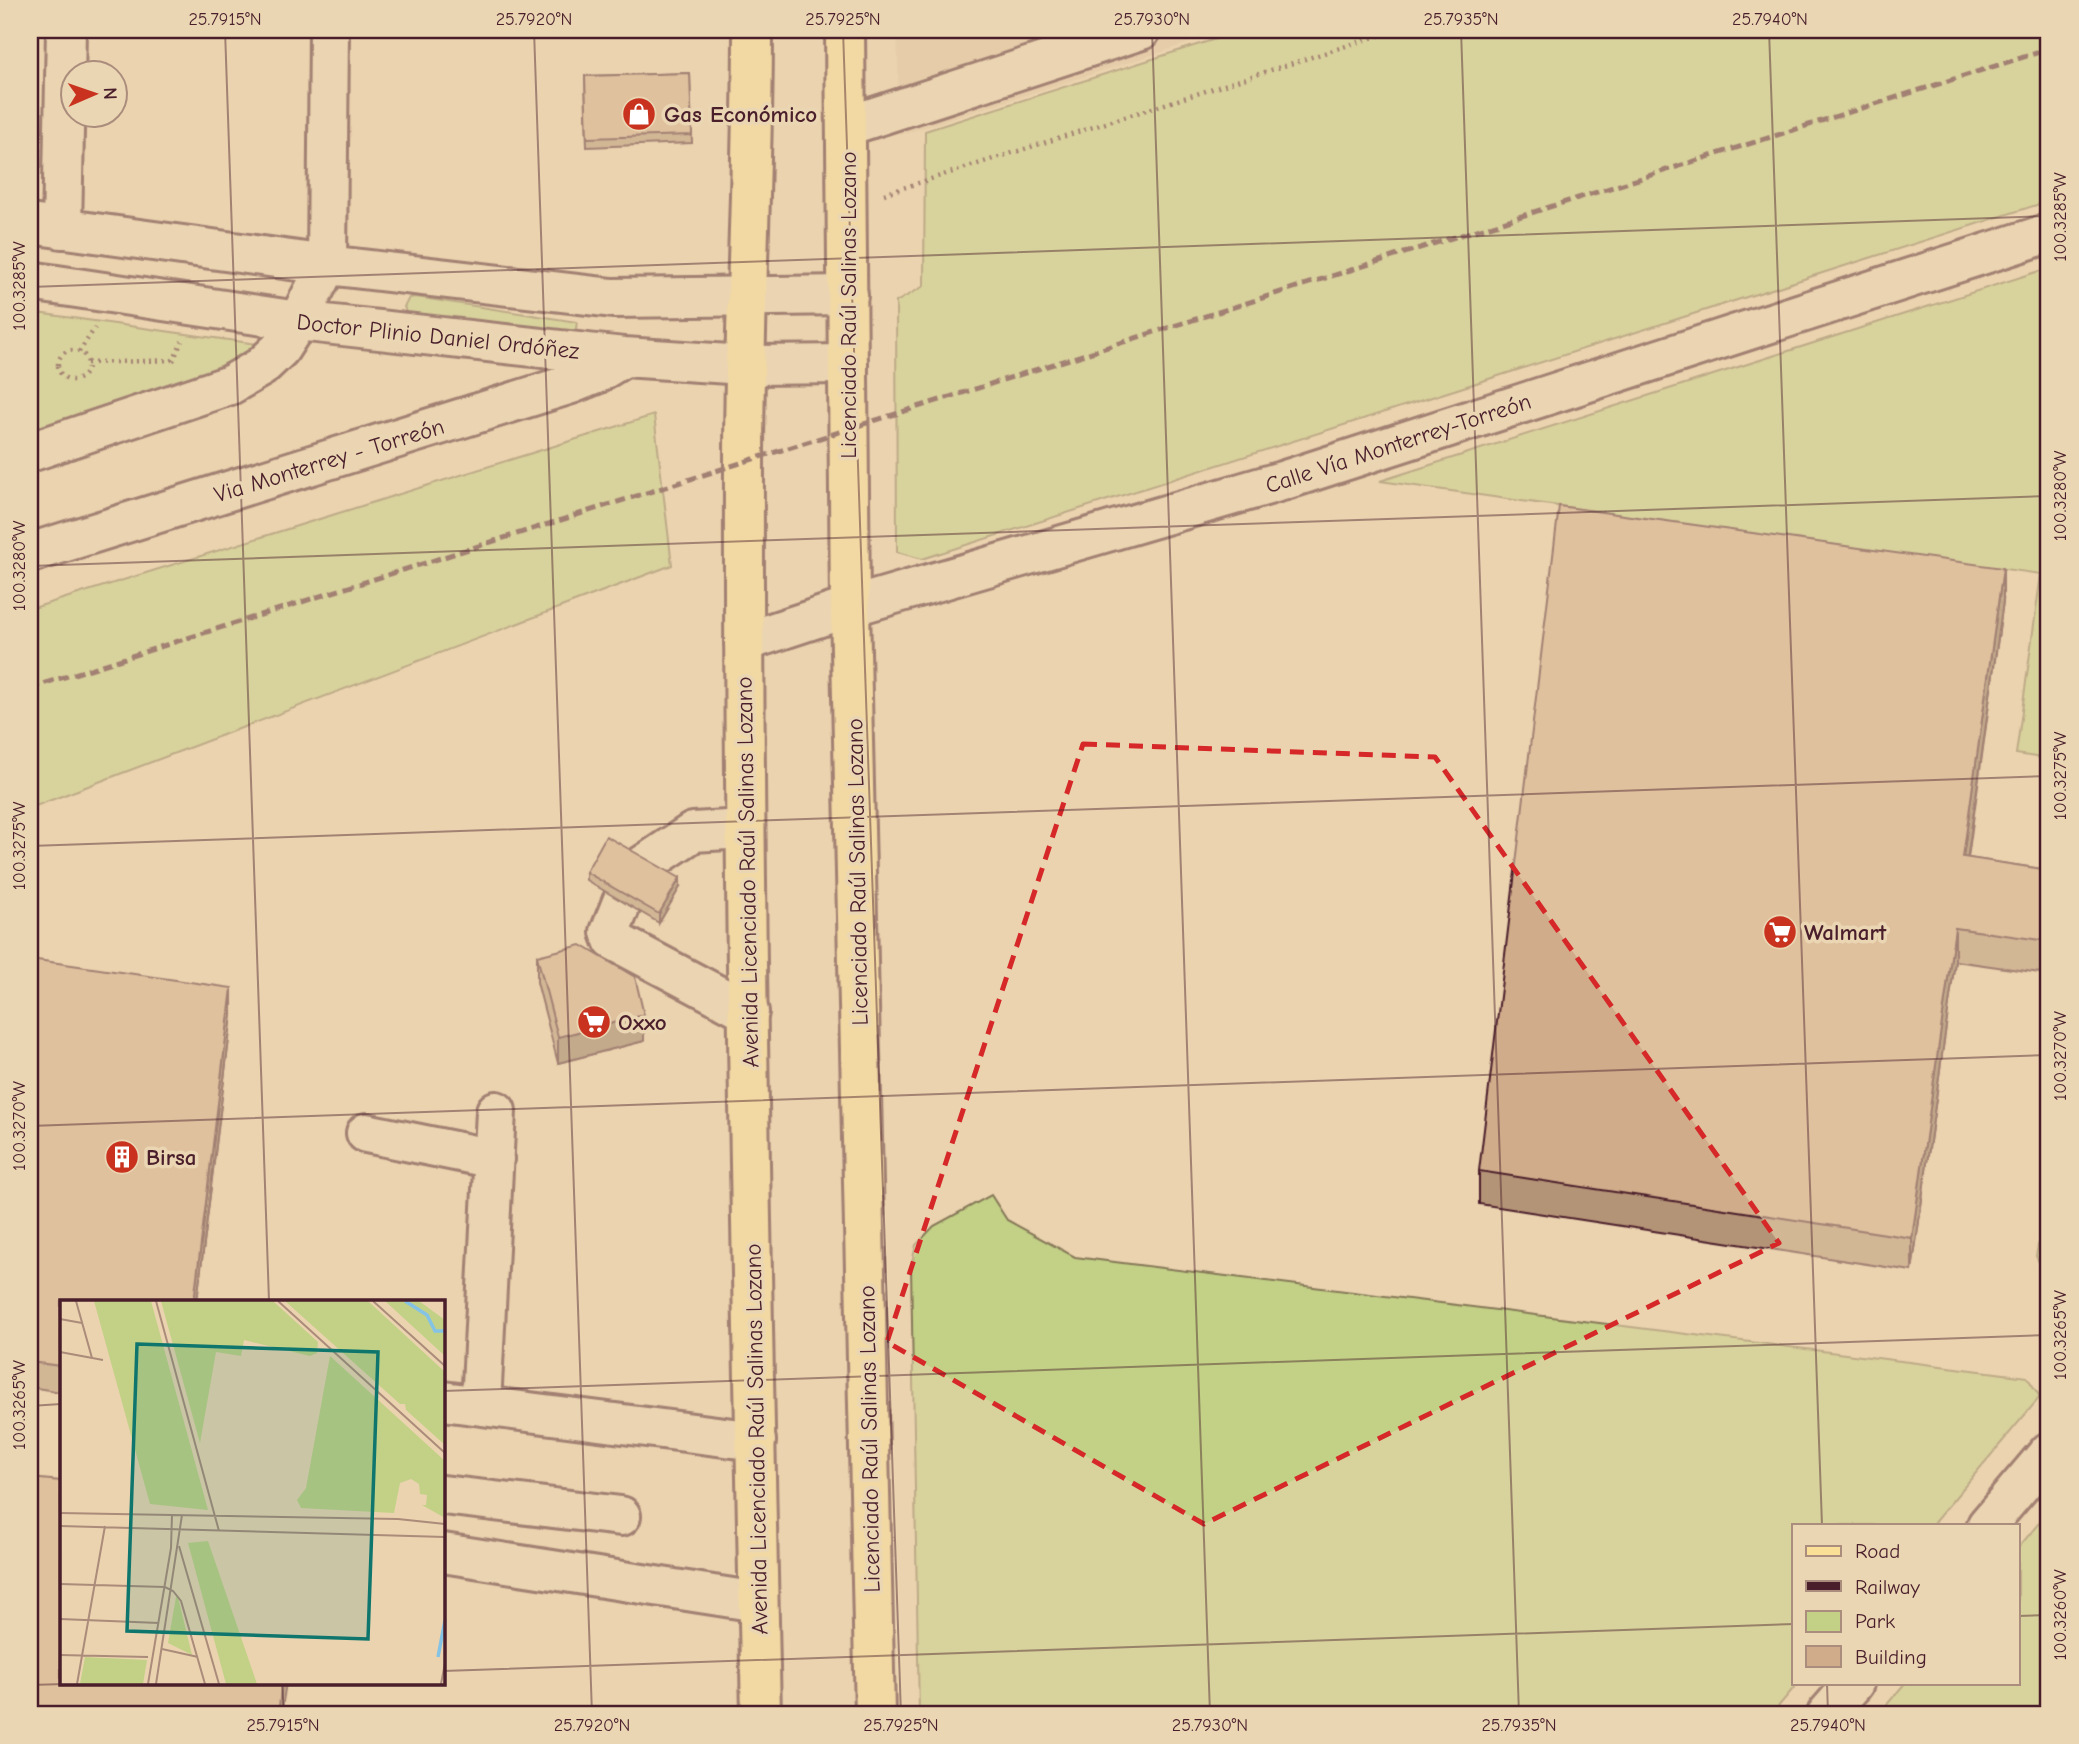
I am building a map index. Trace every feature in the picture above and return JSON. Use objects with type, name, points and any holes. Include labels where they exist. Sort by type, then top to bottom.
[{"type":"main road","name":"Avenida Licenciado Raúl Salinas Lozano","points":[[753,30],[752,176],[744,365],[744,642],[761,1714]]},
{"type":"main road","name":"Licenciado Raúl Salinas Lozano","points":[[845,30],[850,607],[874,1714]]},
{"type":"street","points":[[66,30],[46,226],[327,265],[614,298],[848,295]]},
{"type":"street","points":[[30,452],[230,385],[261,367],[280,348],[298,321],[327,265],[330,30]]},
{"type":"street","points":[[847,126],[1141,30]]},
{"type":"street","name":"Calle Vía Monterrey-Torreón","points":[[744,642],[850,607],[1282,481],[2049,233]]},
{"type":"street","name":"Doctor Plinio Daniel Ordóñez","points":[[30,281],[298,321],[624,357],[744,365],[848,364]]},
{"type":"street","name":"Via Monterrey - Torreón","points":[[30,553],[571,384],[596,374],[624,357]]},
{"type":"street","points":[[642,866],[693,832],[745,829]]},
{"type":"street","points":[[622,902],[610,932],[613,940],[749,1012]]},
{"type":"street","points":[[481,1405],[496,1111]]},
{"type":"street","points":[[366,1133],[494,1159]]},
{"type":"street","points":[[444,1401],[756,1441]]},
{"type":"street","points":[[1988,1524],[2049,1452]]},
{"type":"street","points":[[444,1495],[621,1516]]},
{"type":"street","points":[[444,1553],[758,1602]]},
{"type":"street","points":[[1827,1714],[1853,1684]]},
{"type":"path","points":[[848,206],[1396,30]]},
{"type":"path","points":[[79,352],[100,322]]},
{"type":"path","points":[[172,360],[186,334]]},
{"type":"path","points":[[79,352],[88,363],[85,374],[78,379],[69,379],[61,374],[58,366],[63,354],[79,352]]},
{"type":"path","points":[[88,363],[172,360]]},
{"type":"path","points":[[172,360],[180,370]]},
{"type":"highlighted area","points":[[1083,744],[1435,757],[1779,1243],[1204,1524],[887,1342]]},
{"type":"shaded area","points":[[897,30],[1230,30],[900,135]]},
{"type":"green space","points":[[1244,30],[2049,30],[2049,201],[922,559],[897,552],[896,302],[924,286],[925,131]]},
{"type":"green space","points":[[2049,268],[2049,759],[2016,754],[2041,574],[1380,481]]},
{"type":"green space","points":[[409,298],[577,322],[575,335],[408,314],[404,307]]},
{"type":"green space","points":[[30,312],[257,344],[261,347],[260,356],[30,430]]},
{"type":"green space","points":[[654,415],[672,565],[30,808],[30,609]]},
{"type":"green space","points":[[2049,1188],[2049,1281],[2036,1256]]},
{"type":"green space","points":[[991,1195],[1007,1220],[1075,1257],[2027,1377],[2040,1397],[1933,1524],[1792,1524],[1792,1684],[1797,1684],[1772,1714],[919,1714],[911,1266],[916,1245],[934,1226]]},
{"type":"green space","points":[[2049,1511],[2049,1714],[1879,1714],[1904,1684],[2020,1684],[2020,1546]]},
{"type":"building","name":"Gas Económico","points":[[690,73],[692,135],[587,138],[585,76]]},
{"type":"building","name":"Walmart","points":[[1559,506],[2003,568],[1963,857],[2049,870],[2049,934],[2048,941],[1955,928],[1912,1238],[1479,1171]]},
{"type":"building","points":[[606,836],[680,878],[659,914],[586,872]]},
{"type":"building","points":[[581,945],[635,977],[644,1015],[558,1037],[537,956]]},
{"type":"building","name":"Birsa","points":[[30,959],[232,988],[194,1300],[60,1300],[60,1366],[30,1362]]},
{"type":"building","points":[[30,1478],[60,1481],[60,1684],[282,1684],[278,1714],[30,1714]]},
{"type":"railway","points":[[30,688],[2049,49]]},
{"type":"place","name":"Gas Económico","points":[[639,114]]},
{"type":"place","name":"Walmart","points":[[1780,932]]},
{"type":"place","name":"Oxxo","points":[[594,1022]]},
{"type":"place","name":"Birsa","points":[[122,1157]]}]
